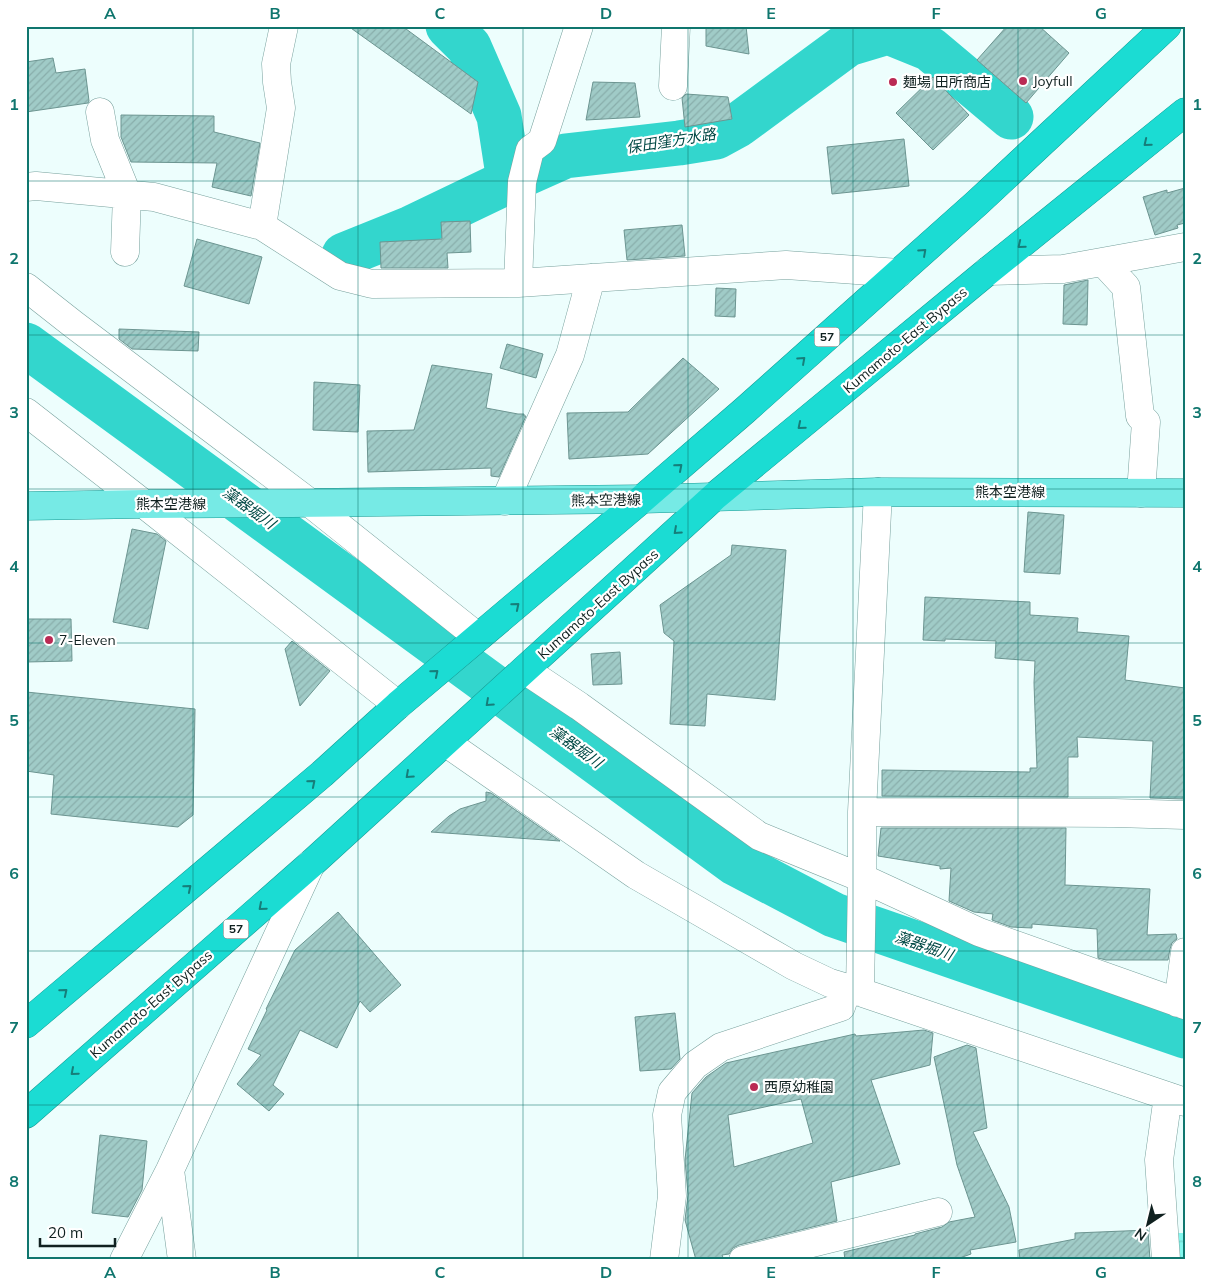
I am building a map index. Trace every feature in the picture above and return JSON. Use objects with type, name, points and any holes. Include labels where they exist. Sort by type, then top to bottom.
[{"type":"highway","name":"57","points":[[26,1024],[322,774],[398,705],[744,411],[977,203],[1167,26]]},
{"type":"highway","name":"Kumamoto-East Bypass","points":[[26,1114],[311,864],[715,496],[988,271],[1185,112]]},
{"type":"main road","name":"熊本空港線","points":[[26,506],[642,499],[878,492],[1185,493]]},
{"type":"street","points":[[262,226],[281,108],[276,64],[284,26]]},
{"type":"street","points":[[518,283],[522,182],[530,150],[542,141],[579,26]]},
{"type":"street","points":[[673,86],[676,26]]},
{"type":"street","points":[[100,112],[105,140],[127,194],[125,252]]},
{"type":"street","points":[[26,187],[36,186],[154,197],[262,226],[340,276],[372,284],[518,283],[786,266],[899,273]]},
{"type":"street","points":[[988,271],[1063,269],[1185,247]]},
{"type":"street","points":[[1103,262],[1126,287],[1140,416],[1146,422],[1141,493]]},
{"type":"street","points":[[505,501],[570,355],[591,278]]},
{"type":"street","points":[[26,287],[301,503],[478,638]]},
{"type":"street","points":[[26,412],[154,504],[398,705]]},
{"type":"street","points":[[664,1260],[672,1196],[667,1115],[672,1092],[695,1065],[720,1047],[841,1007],[853,990],[862,887],[862,812],[878,492]]},
{"type":"street","points":[[525,670],[579,706],[759,836],[862,887],[979,932],[1182,1004],[1185,952]]},
{"type":"street","points":[[445,742],[636,875],[794,966],[830,983],[1176,1099],[1159,1160],[1166,1260]]},
{"type":"street","points":[[862,812],[1185,815]]},
{"type":"street","points":[[124,1260],[170,1170],[311,864]]},
{"type":"street","points":[[170,1170],[182,1260]]},
{"type":"street","points":[[743,1260],[938,1212]]},
{"type":"green space","points":[[1172,1233],[1185,1233],[1185,1260],[1172,1260]]},
{"type":"building","points":[[348,26],[402,26],[478,82],[471,114]]},
{"type":"building","points":[[706,26],[746,26],[749,54],[706,46]]},
{"type":"building","name":"Joyfull","points":[[1007,26],[1039,26],[1069,53],[1026,103],[977,60]]},
{"type":"building","points":[[53,58],[56,73],[85,69],[88,103],[26,112],[26,62]]},
{"type":"building","points":[[933,77],[969,115],[933,150],[896,113]]},
{"type":"building","points":[[593,82],[635,83],[640,117],[586,120]]},
{"type":"building","points":[[686,94],[728,97],[732,119],[685,127],[682,98]]},
{"type":"building","points":[[121,115],[214,116],[214,132],[260,143],[251,196],[212,187],[217,163],[131,162],[121,137]]},
{"type":"building","points":[[904,139],[909,186],[832,194],[827,147]]},
{"type":"building","points":[[1185,188],[1185,223],[1177,225],[1178,228],[1155,235],[1143,197],[1167,190],[1167,193]]},
{"type":"building","points":[[470,221],[471,252],[447,253],[448,268],[381,268],[380,242],[442,239],[441,222]]},
{"type":"building","points":[[682,225],[685,256],[627,260],[624,230]]},
{"type":"building","points":[[197,239],[262,257],[249,304],[184,286]]},
{"type":"building","points":[[1088,280],[1087,325],[1063,324],[1064,285]]},
{"type":"building","points":[[716,288],[736,289],[735,317],[715,316]]},
{"type":"building","points":[[119,329],[199,332],[198,351],[132,349],[119,339]]},
{"type":"building","points":[[507,344],[543,354],[536,378],[500,368]]},
{"type":"building","points":[[683,358],[719,389],[648,454],[569,459],[567,413],[628,412]]},
{"type":"building","points":[[432,365],[492,374],[486,408],[524,414],[526,416],[499,477],[491,476],[491,468],[368,472],[367,431],[414,430]]},
{"type":"building","points":[[314,382],[360,385],[358,432],[313,430]]},
{"type":"building","points":[[1028,512],[1064,515],[1060,574],[1024,572]]},
{"type":"building","points":[[132,529],[157,534],[166,541],[148,629],[113,622]]},
{"type":"building","points":[[732,545],[786,550],[775,700],[707,694],[705,726],[670,724],[674,641],[664,633],[660,605],[731,555]]},
{"type":"building","points":[[925,597],[1030,602],[1030,615],[1078,618],[1077,632],[1129,636],[1125,680],[1185,688],[1185,799],[1150,798],[1153,741],[1077,737],[1078,757],[1068,757],[1068,797],[882,796],[882,770],[1030,772],[1030,768],[1037,768],[1035,661],[995,658],[996,641],[923,640]]},
{"type":"building","name":"7-Eleven","points":[[26,619],[71,619],[72,661],[26,662]]},
{"type":"building","points":[[292,641],[330,671],[300,706],[285,649]]},
{"type":"building","points":[[620,652],[622,684],[593,685],[591,654]]},
{"type":"building","points":[[26,692],[195,709],[193,815],[178,827],[51,814],[54,775],[26,771]]},
{"type":"building","points":[[486,792],[491,793],[560,841],[431,832],[460,809],[486,801]]},
{"type":"building","points":[[881,828],[1066,828],[1065,885],[1150,889],[1147,935],[1176,934],[1177,939],[1172,943],[1168,960],[1106,960],[1098,958],[1097,929],[1032,924],[1032,928],[1011,927],[992,920],[993,914],[974,912],[949,901],[951,868],[940,869],[940,866],[878,856]]},
{"type":"building","points":[[338,912],[401,985],[370,1012],[360,1001],[337,1048],[300,1030],[273,1085],[284,1094],[269,1111],[237,1084],[261,1055],[248,1049],[295,950]]},
{"type":"building","points":[[675,1013],[680,1059],[671,1069],[640,1071],[635,1017]]},
{"type":"building","points":[[924,1030],[933,1033],[930,1065],[871,1080],[900,1164],[831,1182],[837,1221],[739,1245],[733,1248],[729,1254],[722,1255],[724,1260],[696,1260],[685,1220],[688,1195],[685,1160],[692,1093],[706,1077],[726,1063],[855,1034],[856,1036]],"holes":[[[801,1099],[813,1143],[734,1167],[728,1115]]]},
{"type":"building","points":[[967,1045],[976,1048],[987,1128],[973,1132],[1009,1207],[1016,1242],[970,1250],[971,1254],[954,1260],[845,1260],[844,1252],[915,1235],[942,1227],[949,1222],[975,1217],[957,1165],[934,1057]]},
{"type":"building","points":[[100,1135],[147,1141],[142,1190],[128,1217],[92,1213]]},
{"type":"building","points":[[1148,1230],[1150,1260],[1020,1260],[1019,1250],[1075,1239],[1075,1233]]},
{"type":"waterway","name":"保田窪方水路","points":[[448,26],[469,47],[499,116],[509,181],[565,156],[716,137],[738,125],[848,44],[888,32],[930,49],[1011,117]]},
{"type":"waterway","points":[[344,255],[411,228],[509,181]]},
{"type":"waterway","name":"藻器堀川","points":[[26,345],[735,863],[834,915],[1185,1036]]},
{"type":"place","name":"Joyfull","points":[[1023,81]]},
{"type":"place","name":"麺場 田所商店","points":[[893,82]]},
{"type":"place","name":"7-Eleven","points":[[49,640]]},
{"type":"place","name":"西原幼稚園","points":[[754,1087]]}]
